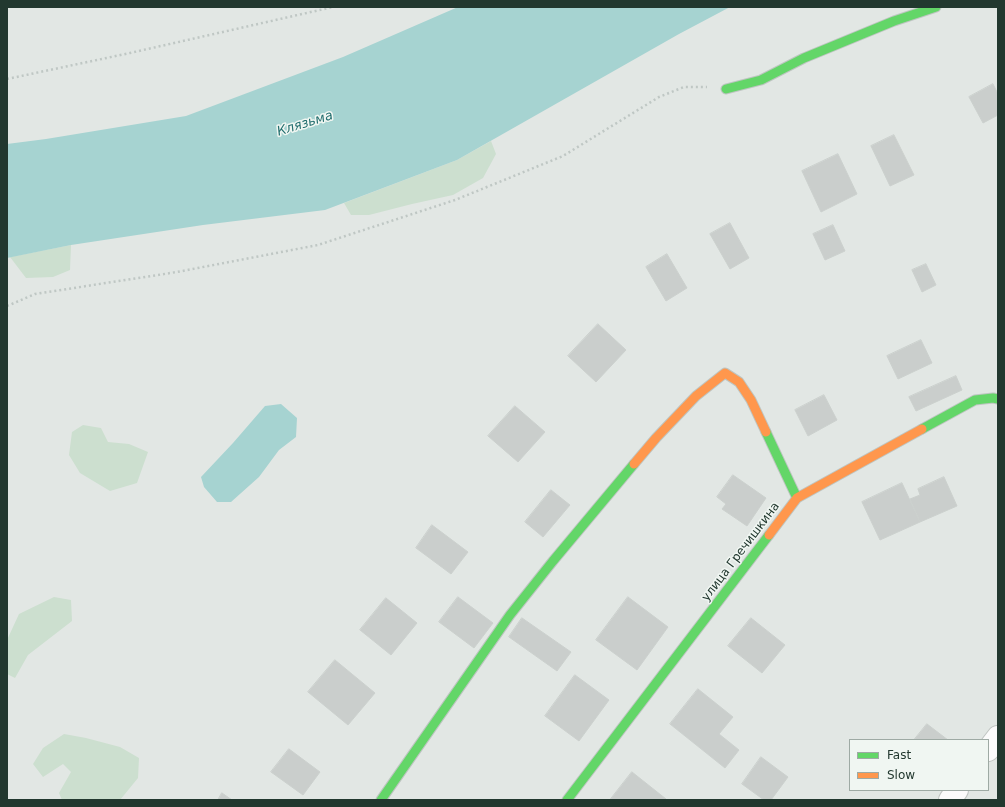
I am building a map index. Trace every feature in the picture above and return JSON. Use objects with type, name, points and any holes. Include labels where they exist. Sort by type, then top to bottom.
[{"type":"street","points":[[726,89],[761,80],[804,58],[894,21],[936,7]]},
{"type":"street","points":[[381,800],[510,615],[554,560],[656,438],[696,396],[725,373],[739,382],[751,400],[797,498]]},
{"type":"street","name":"улица Гречишкина","points":[[567,800],[797,498],[975,400],[993,398],[998,399]]},
{"type":"street","points":[[989,749],[998,737]]},
{"type":"street","points":[[950,800],[956,791]]},
{"type":"path","points":[[7,79],[130,54],[333,7]]},
{"type":"path","points":[[7,306],[36,294],[177,272],[318,245],[455,200],[563,156],[659,97],[684,86],[726,89]]},
{"type":"green space","points":[[491,141],[496,154],[483,178],[453,195],[369,215],[351,215],[344,203],[457,160]]},
{"type":"green space","points":[[71,245],[70,270],[53,277],[26,278],[10,257]]},
{"type":"green space","points":[[83,425],[101,428],[108,442],[129,444],[148,452],[137,483],[110,491],[80,473],[69,455],[72,432]]},
{"type":"green space","points":[[54,597],[71,600],[72,621],[28,655],[15,678],[7,674],[7,640],[19,614]]},
{"type":"green space","points":[[64,734],[120,747],[139,758],[138,778],[120,800],[62,800],[59,793],[71,772],[63,764],[43,777],[33,764],[43,748]]},
{"type":"water","name":"Клязьма","points":[[458,7],[730,7],[679,34],[457,160],[325,210],[203,225],[71,245],[7,258],[7,144],[186,116],[343,57]]},
{"type":"water","points":[[281,404],[297,418],[296,437],[279,450],[259,477],[231,502],[217,502],[204,487],[201,477],[265,406]]},
{"type":"building","points":[[993,84],[998,94],[998,115],[983,123],[969,97]]},
{"type":"building","points":[[894,135],[914,175],[890,186],[871,146]]},
{"type":"building","points":[[838,154],[857,194],[821,212],[802,171]]},
{"type":"building","points":[[730,223],[749,258],[730,269],[710,234]]},
{"type":"building","points":[[833,225],[845,251],[825,260],[813,234]]},
{"type":"building","points":[[667,254],[687,288],[666,301],[646,267]]},
{"type":"building","points":[[926,264],[936,285],[922,292],[912,270]]},
{"type":"building","points":[[598,324],[626,350],[596,382],[568,356]]},
{"type":"building","points":[[921,340],[932,363],[898,379],[887,356]]},
{"type":"building","points":[[956,376],[962,390],[916,411],[909,397]]},
{"type":"building","points":[[824,395],[837,420],[808,436],[795,410]]},
{"type":"building","points":[[515,406],[545,432],[518,462],[488,436]]},
{"type":"building","points":[[733,475],[766,498],[747,526],[722,509],[726,504],[717,497]]},
{"type":"building","points":[[944,477],[957,506],[920,522],[910,499],[920,495],[918,489]]},
{"type":"building","points":[[902,483],[920,522],[880,540],[862,502]]},
{"type":"building","points":[[551,490],[570,505],[543,537],[525,522]]},
{"type":"building","points":[[432,525],[468,552],[451,574],[416,548]]},
{"type":"building","points":[[458,597],[493,623],[474,648],[439,622]]},
{"type":"building","points":[[628,597],[668,627],[637,670],[596,640]]},
{"type":"building","points":[[386,598],[417,623],[391,655],[360,630]]},
{"type":"building","points":[[522,618],[571,652],[557,671],[509,637]]},
{"type":"building","points":[[751,618],[785,645],[762,673],[728,646]]},
{"type":"building","points":[[335,660],[375,693],[348,725],[308,692]]},
{"type":"building","points":[[575,675],[609,700],[579,741],[545,716]]},
{"type":"building","points":[[698,689],[733,717],[719,734],[739,750],[725,768],[670,724]]},
{"type":"building","points":[[927,724],[947,739],[915,739]]},
{"type":"building","points":[[289,749],[320,772],[303,795],[271,772]]},
{"type":"building","points":[[761,757],[788,777],[771,800],[764,800],[742,784]]},
{"type":"building","points":[[632,772],[666,799],[610,800]]},
{"type":"building","points":[[222,793],[232,800],[218,800]]},
{"type":"traffic: fast","points":[[726,89],[761,80],[804,58],[894,21],[936,7]]},
{"type":"traffic: fast","points":[[922,429],[975,400],[993,398],[998,399]]},
{"type":"traffic: fast","points":[[766,432],[797,498]]},
{"type":"traffic: fast","points":[[381,800],[510,615],[634,464]]},
{"type":"traffic: fast","points":[[567,800],[769,535]]},
{"type":"traffic: slow","points":[[634,464],[656,438],[696,396],[725,373],[739,382],[751,400],[766,432]]},
{"type":"traffic: slow","points":[[769,535],[797,498],[922,429]]}]
